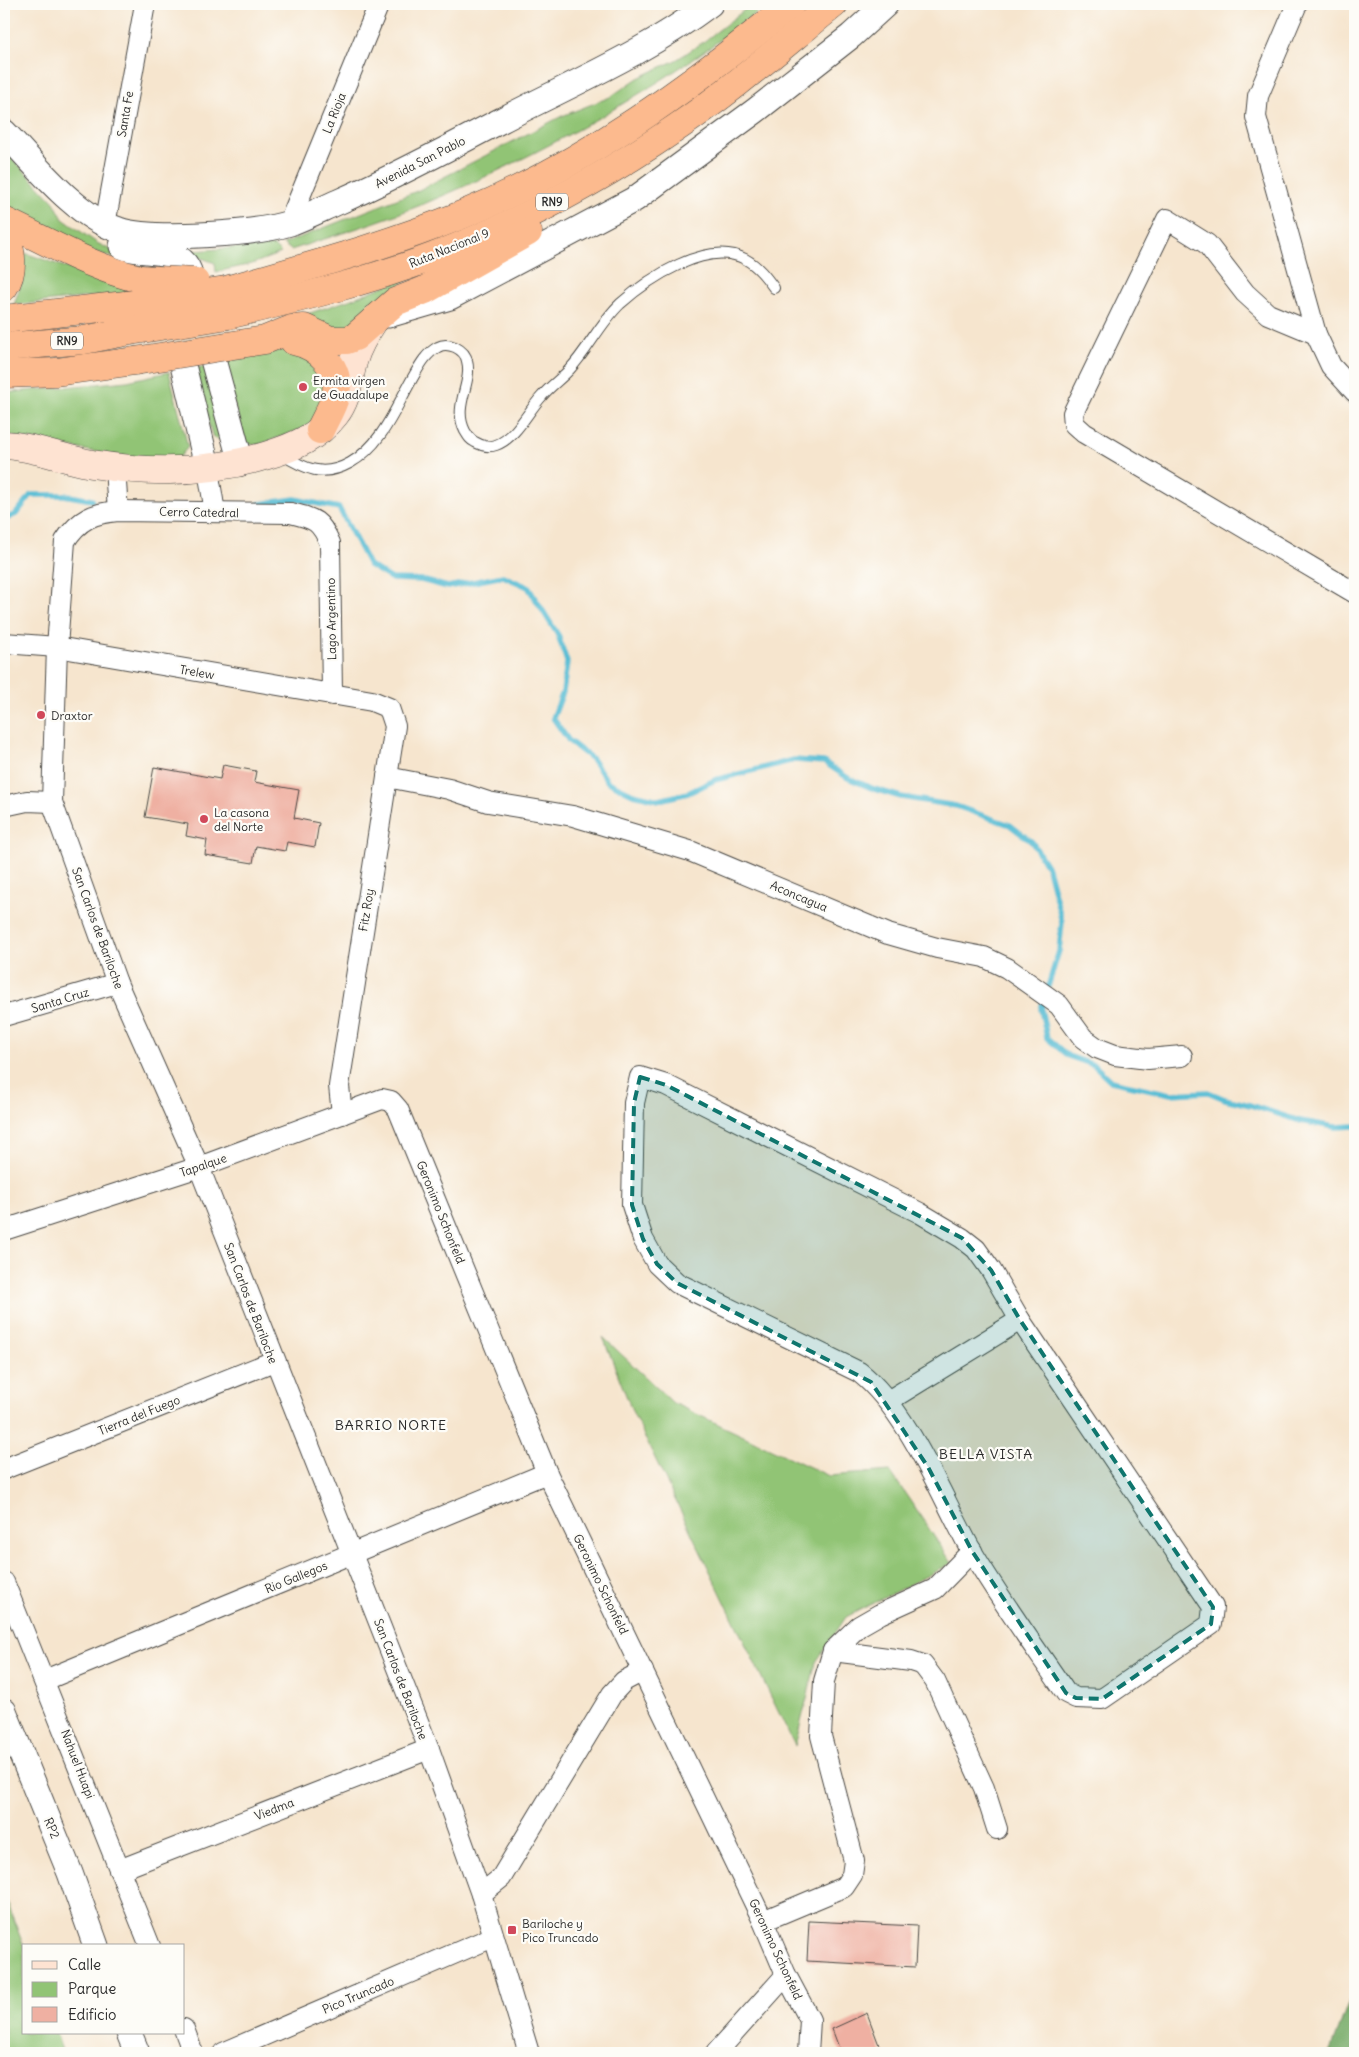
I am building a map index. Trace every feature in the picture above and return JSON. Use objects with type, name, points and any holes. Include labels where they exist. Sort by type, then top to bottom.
[{"type":"highway","name":"Ruta Nacional 9","points":[[4,346],[84,340],[128,318],[213,289],[419,232],[515,191],[559,169],[611,138],[706,72],[790,4]]},
{"type":"highway","name":"Ruta Nacional 9","points":[[213,289],[394,270],[518,220],[571,193],[677,128],[752,71],[834,4]]},
{"type":"highway","points":[[4,374],[56,372],[219,351],[265,340],[292,329],[304,328],[330,340],[348,340],[355,337],[395,302],[454,274],[672,150],[704,124],[752,71]]},
{"type":"highway","points":[[4,221],[74,256],[124,275],[150,267],[188,282],[213,289]]},
{"type":"highway","points":[[4,234],[10,254],[11,272],[4,287]]},
{"type":"highway","name":"Ruta Nacional 9","points":[[4,319],[128,318]]},
{"type":"highway","points":[[265,340],[296,341],[307,344],[328,360],[336,380],[336,394],[320,430]]},
{"type":"main road","points":[[4,445],[115,468],[165,471],[208,470],[278,452],[312,437],[334,416],[344,401],[356,351],[375,319]]},
{"type":"street","name":"Santa Fe","points":[[105,225],[145,4]]},
{"type":"street","name":"La Rioja","points":[[289,223],[379,4]]},
{"type":"street","points":[[375,319],[450,297],[636,199],[755,111],[850,36],[886,4]]},
{"type":"street","points":[[1297,4],[1258,96],[1256,117],[1316,334],[1331,366],[1355,392]]},
{"type":"street","name":"Avenida San Pablo","points":[[105,225],[127,233],[160,235],[236,232],[289,223],[360,192],[642,50],[700,8]]},
{"type":"street","points":[[4,132],[71,200],[88,215],[105,225],[117,243],[134,250],[150,267]]},
{"type":"street","points":[[1316,334],[1268,314],[1246,293],[1207,244],[1168,219],[1073,413],[1074,424],[1084,433],[1355,593]]},
{"type":"street","points":[[219,351],[241,463]]},
{"type":"street","points":[[182,361],[208,470],[215,512]]},
{"type":"street","points":[[115,468],[118,511]]},
{"type":"street","name":"Cerro Catedral","points":[[65,541],[73,528],[96,513],[118,511],[291,513],[312,518],[322,525],[330,543]]},
{"type":"street","name":"San Carlos de Bariloche","points":[[65,541],[57,647],[52,802],[117,982],[199,1167],[274,1361],[429,1749],[481,1894],[529,2053]]},
{"type":"street","name":"Lago Argentino","points":[[330,543],[332,695]]},
{"type":"street","name":"Trelew","points":[[4,643],[57,647],[372,701],[389,708]]},
{"type":"street","name":"Fitz Roy","points":[[342,1114],[339,1086],[395,726],[389,708]]},
{"type":"street","name":"Aconcagua","points":[[387,777],[449,789],[488,802],[573,816],[690,850],[888,934],[937,948],[984,957],[1007,968],[1059,1005],[1083,1038],[1097,1048],[1115,1055],[1148,1059],[1182,1056]]},
{"type":"street","points":[[4,806],[27,801],[52,802]]},
{"type":"street","name":"Santa Cruz","points":[[4,1016],[117,982]]},
{"type":"street","points":[[640,1078],[666,1085],[920,1213],[962,1238],[976,1250],[991,1270],[1020,1320],[1213,1607],[1211,1624],[1102,1699],[1076,1698],[1066,1693],[972,1551],[928,1467],[888,1401],[871,1382],[858,1372],[677,1282],[657,1264],[643,1240],[632,1205],[634,1103],[640,1078]]},
{"type":"street","name":"Tapalque","points":[[4,1230],[199,1167],[382,1099],[390,1101],[398,1109]]},
{"type":"street","name":"Geronimo Schonfeld","points":[[398,1109],[547,1473],[763,1921],[786,1975],[810,2020],[808,2053]]},
{"type":"street","points":[[888,1401],[1020,1320]]},
{"type":"street","name":"Tierra del Fuego","points":[[4,1468],[274,1361]]},
{"type":"street","name":"Rio Gallegos","points":[[45,1680],[547,1473]]},
{"type":"street","points":[[763,1921],[844,1887],[852,1875],[854,1861],[821,1736],[824,1681],[833,1651],[860,1626],[880,1614],[935,1589],[972,1551]]},
{"type":"street","name":"Nahuel Huapi","points":[[4,1582],[45,1680],[149,1944]]},
{"type":"street","points":[[833,1651],[911,1661],[923,1665],[935,1681],[984,1788],[997,1829]]},
{"type":"street","points":[[481,1894],[501,1878],[612,1694],[624,1682],[643,1671]]},
{"type":"street","name":"RP2","points":[[4,1711],[70,1873],[95,1944]]},
{"type":"street","name":"Viedma","points":[[119,1870],[429,1749]]},
{"type":"street","name":"Pico Truncado","points":[[223,2053],[493,1938]]},
{"type":"street","points":[[716,2053],[786,1975]]},
{"type":"street","points":[[185,2033],[193,2053]]},
{"type":"street","points":[[129,2034],[137,2053]]},
{"type":"lane","points":[[278,452],[311,470],[328,471],[353,461],[366,452],[380,437],[426,358],[440,346],[451,345],[462,350],[468,361],[461,422],[471,440],[484,447],[496,445],[506,439],[542,396],[570,369],[620,305],[659,276],[693,259],[711,254],[729,254],[743,258],[756,266],[774,288]]},
{"type":"highlighted area","points":[[640,1077],[666,1085],[962,1238],[991,1270],[1020,1320],[1213,1607],[1211,1624],[1102,1699],[1076,1698],[1066,1693],[972,1551],[928,1467],[871,1382],[677,1283],[657,1264],[643,1239],[632,1205],[634,1103]]},
{"type":"green space","points":[[752,4],[768,4],[689,62],[647,89],[604,115],[516,162],[426,203],[376,222],[291,250],[283,244],[417,191],[562,116],[610,97],[638,78],[676,60],[702,43]]},
{"type":"green space","points":[[4,150],[54,202],[63,219],[97,243],[145,267],[82,248],[4,205]]},
{"type":"green space","points":[[274,246],[281,253],[252,264],[216,272],[215,263],[196,256],[182,255],[183,252]]},
{"type":"green space","points":[[25,253],[137,292],[14,305],[23,277]]},
{"type":"green space","points":[[415,274],[389,292],[346,329],[283,322],[349,300]]},
{"type":"green space","points":[[292,348],[304,350],[329,384],[310,426],[258,445],[246,444],[221,361]]},
{"type":"green space","points":[[206,366],[221,436],[218,439],[213,438],[193,369]]},
{"type":"green space","points":[[169,372],[188,447],[178,459],[145,461],[4,435],[4,393],[127,381]]},
{"type":"green space","points":[[603,1337],[673,1403],[829,1476],[890,1471],[952,1563],[846,1617],[816,1662],[795,1746],[633,1413]]},
{"type":"green space","points":[[4,1894],[23,1944],[22,2034],[56,2034],[63,2053],[4,2053]]},
{"type":"green space","points":[[1355,1985],[1355,2053],[1330,2053]]},
{"type":"building","points":[[223,765],[256,771],[254,782],[299,790],[294,818],[319,823],[315,847],[287,842],[285,851],[256,846],[253,863],[205,855],[207,840],[186,836],[188,824],[145,817],[154,767],[220,779]]},
{"type":"building","points":[[809,1921],[917,1926],[915,1967],[807,1961]]},
{"type":"building","points":[[867,2013],[882,2053],[841,2053],[832,2029]]},
{"type":"waterway","points":[[4,520],[16,514],[31,495],[64,495],[92,500]]},
{"type":"waterway","points":[[259,504],[295,499],[339,508],[369,565],[392,579],[421,580],[448,587],[503,576],[528,587],[558,635],[567,662],[563,692],[553,718],[569,741],[592,759],[608,782],[633,794],[659,800],[688,793],[715,780],[794,760],[824,762],[848,778],[874,789],[901,797],[956,806],[1010,825],[1032,842],[1048,868],[1062,922],[1059,951],[1041,1009],[1047,1038],[1068,1056],[1094,1065],[1111,1081],[1171,1094],[1208,1092],[1225,1099],[1300,1121],[1335,1127],[1355,1126]]},
{"type":"place","name":"Ermita virgen de Guadalupe","points":[[303,387]]},
{"type":"place","name":"Draxtor","points":[[41,715]]},
{"type":"place","name":"La casona del Norte","points":[[204,819]]},
{"type":"place","name":"Bariloche y Pico Truncado","points":[[512,1930]]},
{"type":"district","name":"BARRIO NORTE","points":[[391,1425]]},
{"type":"district","name":"BELLA VISTA","points":[[986,1454]]}]
